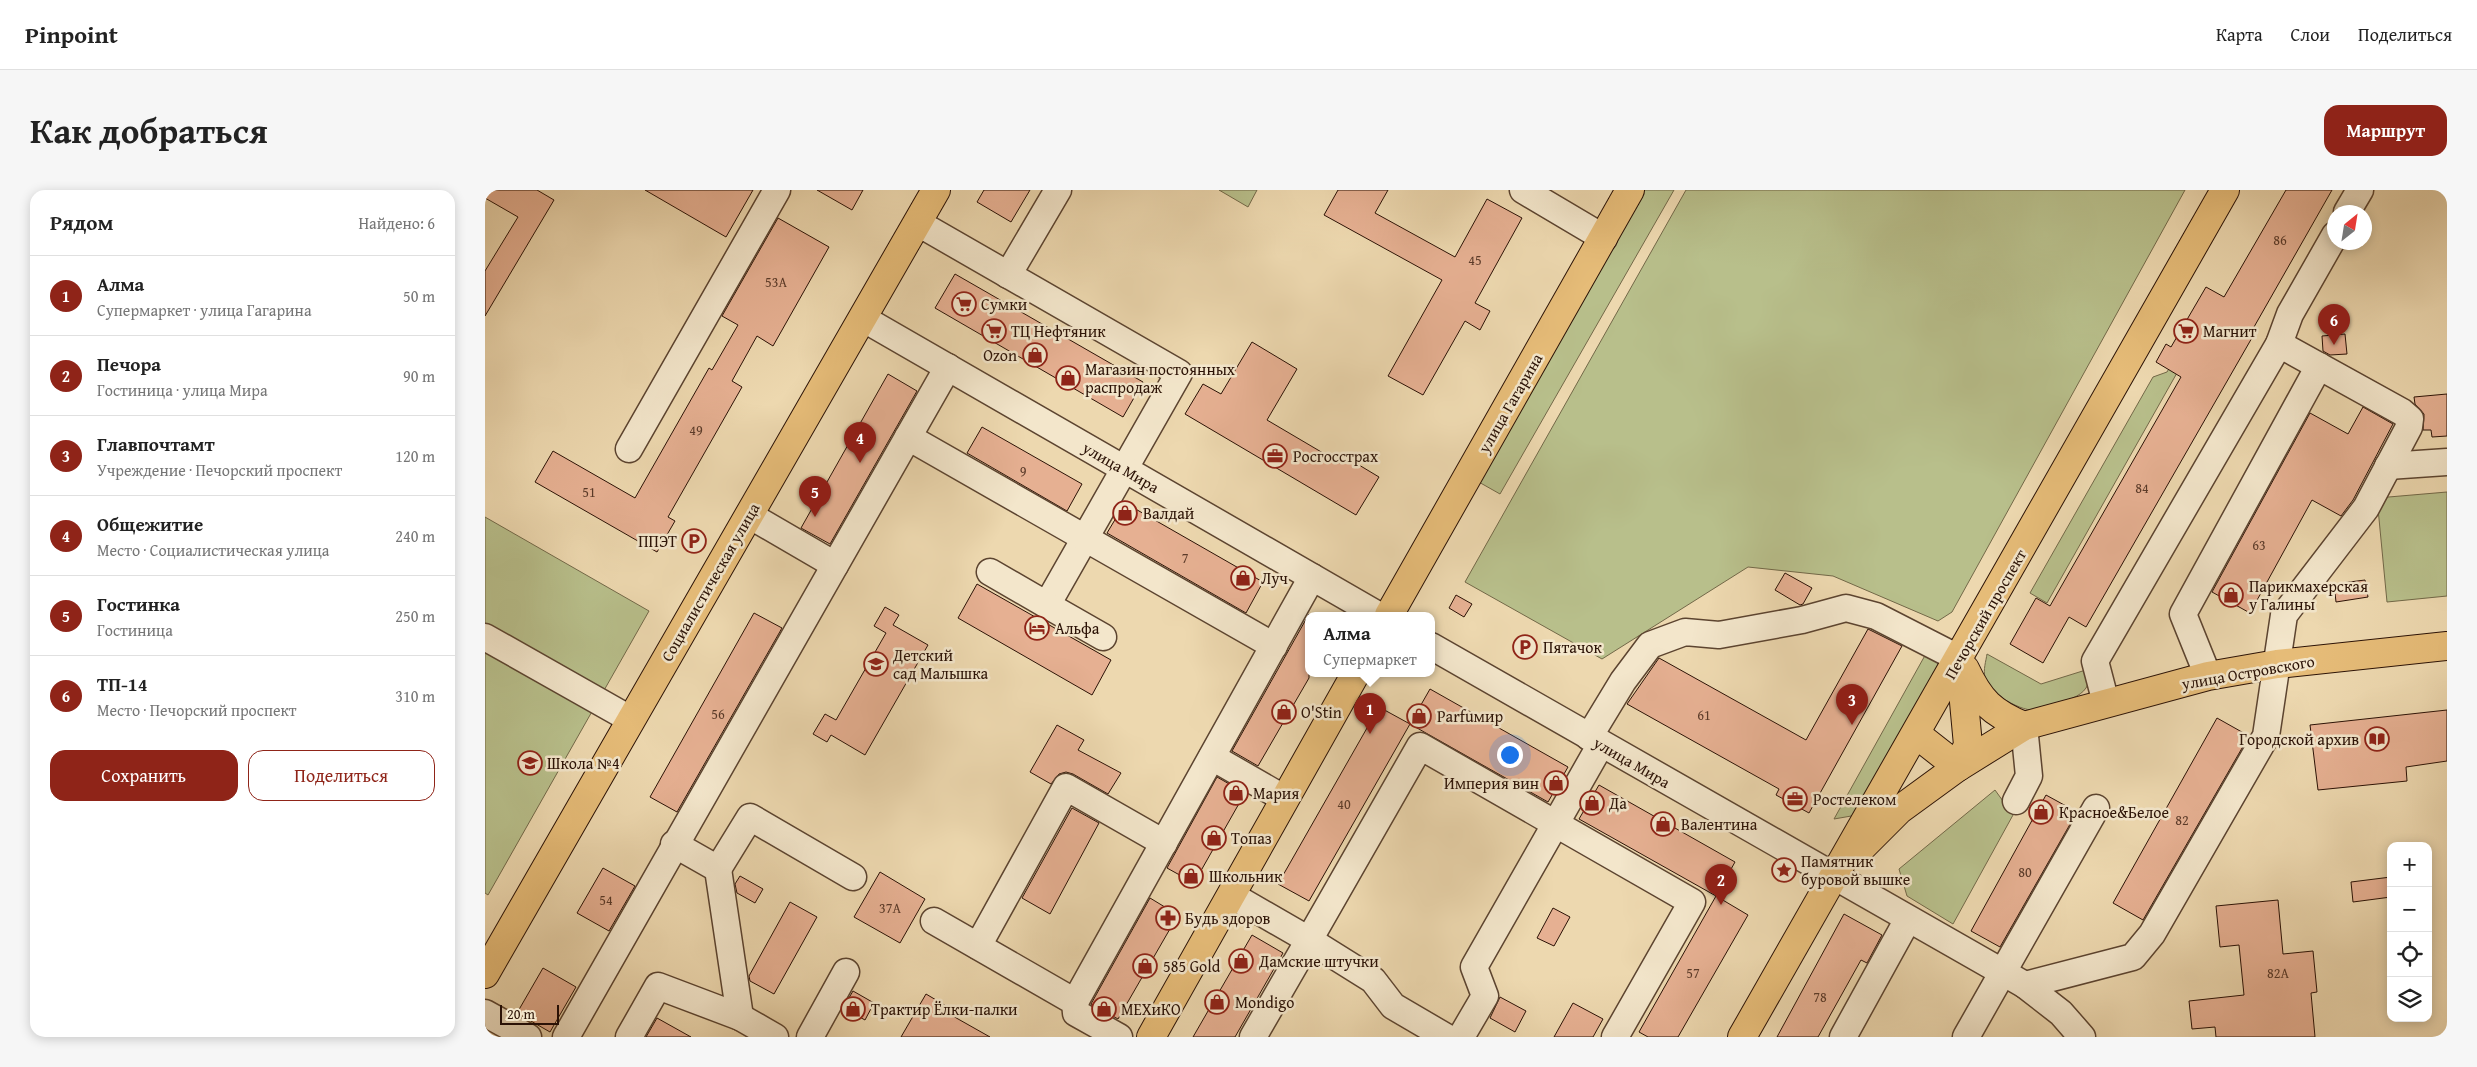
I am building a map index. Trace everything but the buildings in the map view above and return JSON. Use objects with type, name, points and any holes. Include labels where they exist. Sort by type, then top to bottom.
[{"type":"main road","name":"Социалистическая улица","points":[[485,974],[864,319],[936,190]]},
{"type":"main road","name":"улица Гагарина","points":[[1391,612],[1630,190]]},
{"type":"main road","name":"Печорский проспект","points":[[1742,1037],[1894,772],[1926,742],[1960,659],[2225,190]]},
{"type":"main road","name":"улица Островского","points":[[1833,877],[1899,810],[1958,767],[2025,726],[2208,676],[2277,664],[2447,646]]},
{"type":"main road","points":[[1960,659],[1976,694],[2003,718],[2025,726]]},
{"type":"main road","points":[[1926,742],[1958,767],[1968,744],[1960,659]]},
{"type":"main road","points":[[1151,1037],[1355,677]]},
{"type":"main road","points":[[1926,742],[1967,739],[2025,726]]},
{"type":"street","points":[[629,449],[777,190]]},
{"type":"street","points":[[1008,275],[1058,190]]},
{"type":"street","points":[[1523,190],[1604,238]]},
{"type":"street","points":[[2351,205],[2360,190]]},
{"type":"street","points":[[918,223],[1179,373],[1047,605]]},
{"type":"street","points":[[2106,703],[2095,661],[2279,344],[2290,314],[2327,249]]},
{"type":"street","name":"улица Мира","points":[[864,319],[1373,612]]},
{"type":"street","points":[[2014,979],[2133,957],[2152,934],[2266,736],[2283,615],[2366,508],[2409,427],[2409,419],[2402,412],[2279,344]]},
{"type":"street","points":[[2208,676],[2183,614],[2319,366]]},
{"type":"street","points":[[566,1037],[674,844],[948,367]]},
{"type":"street","points":[[908,437],[1274,646]]},
{"type":"street","points":[[2388,466],[2447,462]]},
{"type":"street","points":[[749,515],[835,565]]},
{"type":"street","points":[[990,572],[1103,637]]},
{"type":"street","points":[[1080,1020],[1164,843],[1313,577]]},
{"type":"street","points":[[1461,1037],[1485,996],[1474,967],[1555,823],[1623,681],[1650,645],[1685,632],[1719,635],[1802,620],[1845,608],[1876,616],[1960,659]]},
{"type":"street","points":[[485,637],[631,719]]},
{"type":"street","name":"улица Мира","points":[[1435,648],[2014,979],[2061,1013],[2082,1037]]},
{"type":"street","points":[[2016,800],[2029,776],[2025,726]]},
{"type":"street","points":[[1253,1037],[1420,746],[1692,902],[1615,1037]]},
{"type":"street","points":[[1212,757],[1285,799]]},
{"type":"street","points":[[978,946],[1065,787],[1164,843]]},
{"type":"street","points":[[1966,1037],[2014,979],[2096,808]]},
{"type":"street","points":[[740,1017],[718,869],[750,817],[853,877]]},
{"type":"street","points":[[674,844],[718,869]]},
{"type":"street","points":[[1231,895],[1373,980],[1393,1006],[1446,1037]]},
{"type":"street","points":[[1843,1037],[1907,919]]},
{"type":"street","points":[[934,921],[978,946],[1080,1020],[1119,1037]]},
{"type":"street","points":[[810,1037],[847,972]]},
{"type":"street","points":[[629,1037],[658,986],[740,1017],[775,1037]]},
{"type":"street","points":[[485,1013],[528,1037]]},
{"type":"green space","points":[[1219,190],[1257,190],[1248,207]]},
{"type":"green space","points":[[1643,190],[1674,190],[1500,494],[1477,481]]},
{"type":"green space","points":[[1686,190],[2185,190],[1952,612],[1938,621],[1833,576],[1748,567],[1602,659],[1465,582]]},
{"type":"green space","points":[[2178,353],[2186,357],[2047,603],[2030,593],[2153,377],[2167,372]]},
{"type":"green space","points":[[2447,492],[2447,596],[2387,602],[2377,498]]},
{"type":"green space","name":"Школа №4","points":[[485,517],[649,611],[488,895],[485,893]]},
{"type":"green space","points":[[1928,650],[1946,660],[1857,815],[1834,819]]},
{"type":"green space","points":[[1987,654],[2041,684],[2089,669],[2088,683],[2080,694],[2068,700],[2051,704],[2038,710],[2023,708],[2007,701],[1987,683],[1984,671]]},
{"type":"green space","points":[[1995,790],[2013,815],[1953,924],[1907,896],[1899,869]]},
{"type":"place","name":"Сумки","points":[[964,304]]},
{"type":"place","name":"ТЦ Нефтяник","points":[[994,331]]},
{"type":"place","name":"Магнит","points":[[2186,331]]},
{"type":"place","name":"ТП-14","points":[[2334,345]]},
{"type":"place","name":"Ozon","points":[[1035,355]]},
{"type":"place","name":"Магазин постоянных распродаж","points":[[1068,378]]},
{"type":"place","name":"Росгосстрах","points":[[1275,456]]},
{"type":"place","name":"Общежитие","points":[[860,463]]},
{"type":"place","name":"Валдай","points":[[1125,513]]},
{"type":"place","name":"Гостинка","points":[[815,517]]},
{"type":"place","name":"ППЭТ","points":[[694,541]]},
{"type":"place","name":"Луч","points":[[1243,578]]},
{"type":"place","name":"Парикмахерская у Галины","points":[[2231,595]]},
{"type":"place","name":"Альфа","points":[[1037,628]]},
{"type":"place","name":"Пятачок","points":[[1525,647]]},
{"type":"place","name":"Детский сад Малышка","points":[[876,664]]},
{"type":"place","name":"O'Stin","points":[[1284,712]]},
{"type":"place","name":"Parfuмир","points":[[1419,716]]},
{"type":"place","name":"Главпочтамт","points":[[1852,725]]},
{"type":"place","name":"Алма","points":[[1370,734]]},
{"type":"place","name":"Городской архив","points":[[2377,739]]},
{"type":"place","name":"Школа №4","points":[[530,763]]},
{"type":"place","name":"Империя вин","points":[[1556,783]]},
{"type":"place","name":"Мария","points":[[1236,793]]},
{"type":"place","name":"Ростелеком","points":[[1795,799]]},
{"type":"place","name":"Да","points":[[1592,803]]},
{"type":"place","name":"Красное&Белое","points":[[2041,812]]},
{"type":"place","name":"Валентина","points":[[1663,824]]},
{"type":"place","name":"Топаз","points":[[1214,838]]},
{"type":"place","name":"Памятник буровой вышке","points":[[1784,870]]},
{"type":"place","name":"Школьник","points":[[1191,876]]},
{"type":"place","name":"Печора","points":[[1721,905]]},
{"type":"place","name":"Будь здоров","points":[[1168,918]]},
{"type":"place","name":"Дамские штучки","points":[[1241,961]]},
{"type":"place","name":"585 Gold","points":[[1145,966]]},
{"type":"place","name":"Mondigo","points":[[1217,1002]]},
{"type":"place","name":"Трактир Ёлки-палки","points":[[853,1009]]},
{"type":"place","name":"МЕХиКО","points":[[1104,1009]]}]
